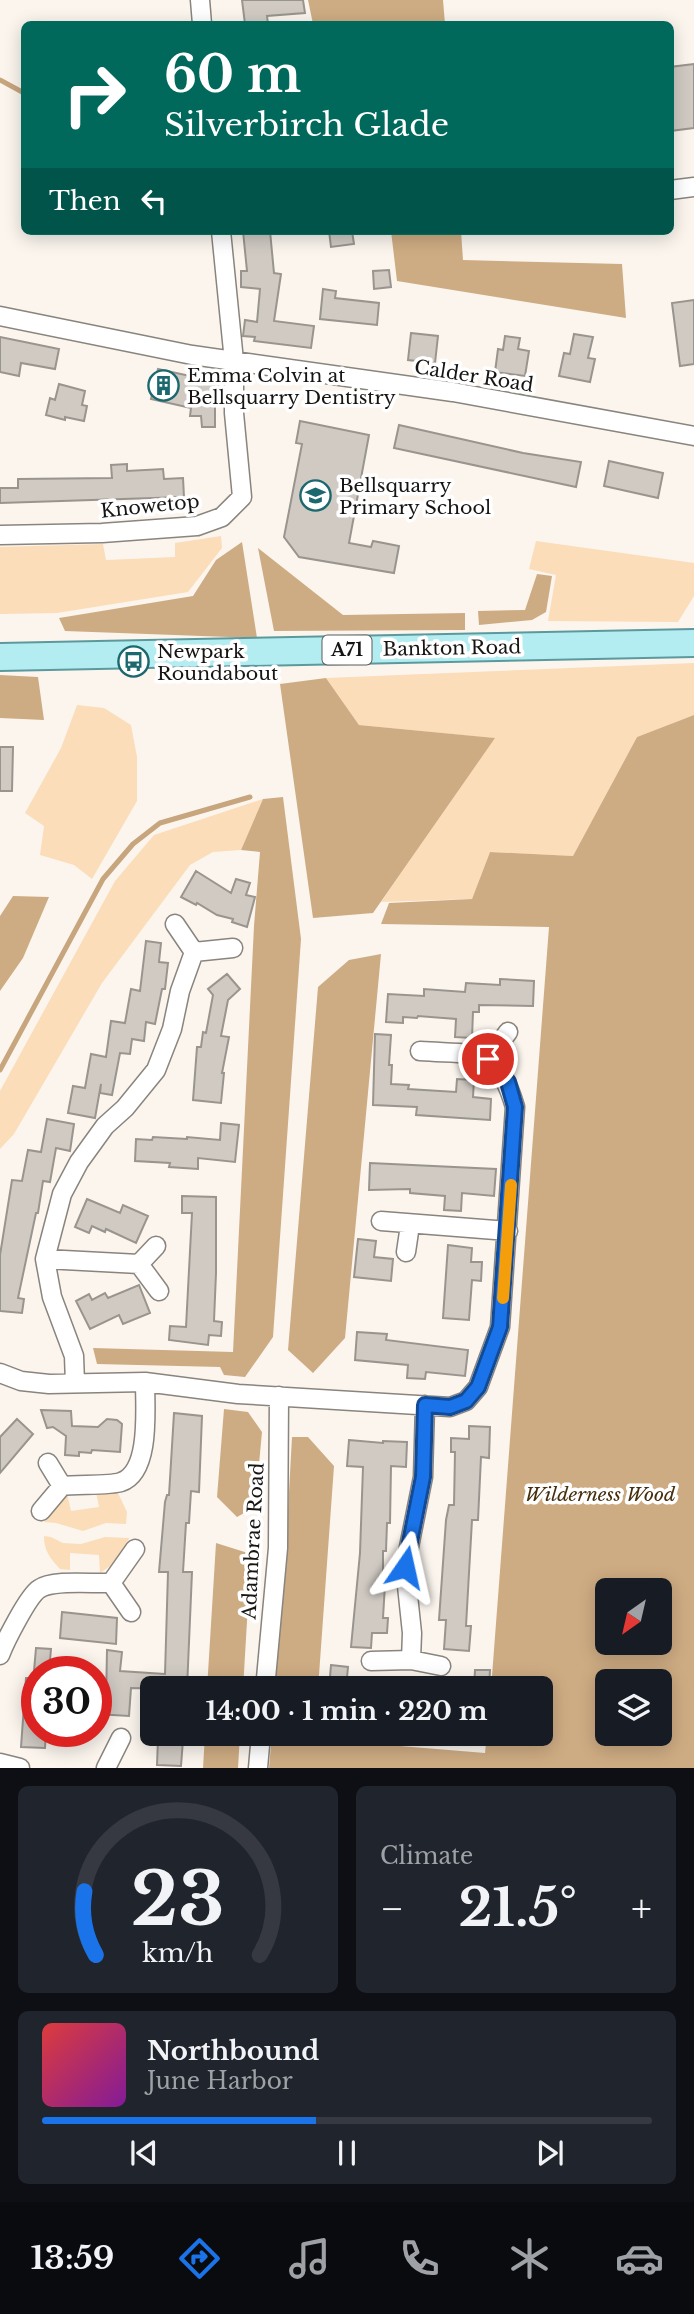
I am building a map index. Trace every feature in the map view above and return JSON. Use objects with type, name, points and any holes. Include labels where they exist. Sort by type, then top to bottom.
[{"type":"main road","name":"Bankton Road","points":[[0,657],[694,643]]},
{"type":"street","points":[[200,0],[202,21]]},
{"type":"street","points":[[674,190],[694,187]]},
{"type":"street","name":"Knowetop","points":[[0,534],[102,533],[197,526],[222,517],[242,497],[234,413],[234,361],[221,235]]},
{"type":"street","name":"Calder Road","points":[[0,316],[192,355],[453,392],[694,436]]},
{"type":"street","points":[[175,924],[194,952]]},
{"type":"street","points":[[194,952],[233,948]]},
{"type":"street","points":[[75,1383],[74,1356],[52,1297],[45,1259],[62,1194],[79,1162],[105,1126],[125,1108],[156,1070],[172,1029],[180,991],[194,952]]},
{"type":"street","points":[[488,1059],[508,1032]]},
{"type":"street","points":[[0,1373],[22,1381],[49,1384],[145,1382],[238,1394],[450,1407],[466,1401],[478,1387],[500,1327],[515,1107],[508,1082],[488,1059],[474,1055],[420,1051]]},
{"type":"street","points":[[381,1221],[508,1231]]},
{"type":"street","points":[[406,1252],[410,1225]]},
{"type":"street","points":[[45,1259],[139,1264],[156,1246]]},
{"type":"street","points":[[139,1264],[159,1291]]},
{"type":"street","points":[[41,1511],[62,1486],[120,1483],[133,1476],[143,1448],[145,1382]]},
{"type":"street","name":"Adambrae Road","points":[[266,1676],[278,1548],[279,1396]]},
{"type":"street","points":[[411,1660],[412,1633],[405,1567],[423,1477],[425,1405]]},
{"type":"street","points":[[48,1464],[62,1486]]},
{"type":"street","points":[[111,1583],[135,1549]]},
{"type":"street","points":[[111,1583],[131,1612]]},
{"type":"street","points":[[0,1655],[14,1626],[38,1589],[53,1584],[111,1583]]},
{"type":"street","points":[[371,1661],[411,1660],[441,1666]]},
{"type":"street","points":[[106,1768],[121,1738]]},
{"type":"street","points":[[258,1768],[260,1746]]},
{"type":"street","points":[[0,1763],[20,1768]]},
{"type":"shaded area","points":[[221,536],[222,548],[188,592],[57,613],[0,614],[0,547],[103,544],[106,560],[175,557],[175,543]]},
{"type":"shaded area","points":[[536,541],[694,563],[694,596],[678,622],[548,621],[556,575],[529,569]]},
{"type":"shaded area","points":[[694,663],[694,715],[637,737],[573,856],[490,852],[472,899],[381,902],[494,738],[359,725],[326,678]]},
{"type":"shaded area","points":[[77,705],[104,708],[131,725],[137,757],[137,801],[92,879],[74,865],[40,855],[44,826],[25,813],[61,748]]},
{"type":"shaded area","points":[[263,799],[241,850],[213,852],[190,865],[102,983],[14,1134],[0,1149],[0,1091],[115,881],[154,835]]},
{"type":"shaded area","points":[[95,1487],[118,1493],[127,1512],[126,1524],[106,1523],[83,1531],[44,1522],[53,1506],[67,1493],[71,1511],[99,1507]]},
{"type":"shaded area","points":[[44,1536],[63,1543],[81,1544],[105,1537],[129,1538],[118,1558],[100,1573],[99,1555],[70,1553],[70,1570],[60,1569],[48,1554]]},
{"type":"green space","points":[[308,0],[443,0],[445,21],[312,21]]},
{"type":"green space","points":[[391,235],[461,235],[463,260],[622,264],[626,318],[397,281]]},
{"type":"green space","points":[[242,542],[257,638],[65,631],[59,618],[193,596],[216,560]]},
{"type":"green space","points":[[258,548],[343,615],[465,613],[465,630],[274,631]]},
{"type":"green space","points":[[537,574],[552,576],[546,612],[532,620],[479,625],[478,611],[525,610]]},
{"type":"green space","points":[[0,675],[38,677],[44,720],[0,718]]},
{"type":"green space","points":[[326,678],[359,725],[495,738],[373,913],[313,918],[280,684]]},
{"type":"green space","name":"Wilderness Wood","points":[[694,715],[694,1768],[269,1768],[271,1746],[400,1746],[485,1753],[486,1746],[553,1746],[553,1676],[492,1676],[549,927],[381,924],[389,903],[472,899],[490,852],[573,856],[637,737]]},
{"type":"green space","points":[[283,797],[301,939],[273,1337],[245,1377],[224,1375],[220,1367],[97,1364],[93,1348],[233,1352],[260,852],[241,850],[263,799]]},
{"type":"green space","points":[[13,896],[49,897],[23,958],[0,991],[0,916]]},
{"type":"green space","points":[[381,954],[345,1338],[313,1373],[288,1350],[318,987],[349,960]]},
{"type":"green space","points":[[224,1409],[248,1412],[262,1432],[255,1507],[237,1517],[217,1497]]},
{"type":"green space","points":[[292,1437],[308,1437],[334,1466],[319,1676],[276,1676]]},
{"type":"green space","points":[[216,1543],[251,1554],[244,1676],[208,1676]]},
{"type":"green space","points":[[204,1746],[239,1746],[238,1768],[203,1768]]},
{"type":"building","points":[[242,0],[303,0],[305,13],[267,16],[268,21],[245,21]]},
{"type":"building","points":[[694,64],[694,128],[674,130],[674,66]]},
{"type":"building","points":[[243,235],[270,235],[274,273],[281,274],[274,321],[314,326],[311,348],[254,341],[255,337],[243,336],[245,320],[257,322],[260,289],[241,287],[241,271],[247,271]]},
{"type":"building","points":[[330,235],[353,235],[354,244],[331,247]]},
{"type":"building","points":[[389,270],[391,287],[374,289],[373,271]]},
{"type":"building","points":[[323,289],[336,291],[335,298],[379,303],[377,325],[320,319]]},
{"type":"building","points":[[694,300],[694,364],[680,366],[672,303]]},
{"type":"building","points":[[411,333],[438,336],[435,363],[408,360]]},
{"type":"building","points":[[574,334],[593,337],[588,358],[595,359],[590,382],[559,376],[564,353],[570,354]]},
{"type":"building","points":[[505,336],[520,338],[518,349],[529,351],[525,376],[495,372],[498,349],[503,350]]},
{"type":"building","points":[[0,337],[59,349],[55,369],[21,363],[19,376],[0,372]]},
{"type":"building","points":[[158,369],[213,381],[213,384],[222,388],[221,403],[215,404],[215,427],[202,427],[201,416],[190,416],[191,408],[151,399]]},
{"type":"building","points":[[59,384],[85,391],[82,405],[87,406],[84,421],[46,415],[50,398],[55,400]]},
{"type":"building","points":[[300,421],[369,435],[349,543],[371,547],[373,541],[399,546],[394,573],[299,557],[284,537],[302,444],[296,443]]},
{"type":"building","points":[[399,425],[523,453],[581,462],[576,487],[394,448]]},
{"type":"building","points":[[609,461],[663,473],[658,498],[604,486]]},
{"type":"building","points":[[127,464],[127,471],[163,469],[164,479],[183,478],[184,497],[0,503],[0,488],[18,488],[18,479],[112,478],[111,465]]},
{"type":"building","points":[[0,747],[13,747],[12,791],[0,791]]},
{"type":"building","points":[[196,871],[231,893],[236,879],[250,883],[246,895],[255,897],[247,927],[181,897]]},
{"type":"building","points":[[146,941],[161,943],[159,962],[168,963],[165,989],[162,989],[155,1024],[146,1022],[144,1041],[132,1039],[130,1054],[120,1053],[112,1095],[100,1093],[101,1084],[95,1118],[68,1113],[73,1086],[85,1088],[91,1054],[106,1057],[111,1021],[125,1023],[131,989],[140,991]]},
{"type":"building","points":[[227,974],[240,989],[228,1000],[221,1036],[229,1037],[222,1073],[221,1103],[193,1100],[197,1047],[201,1047],[203,1032],[206,1033],[213,995],[208,989]]},
{"type":"building","points":[[500,979],[534,981],[533,1006],[479,1005],[479,1012],[473,1012],[472,1038],[455,1037],[456,1019],[418,1016],[403,1017],[403,1023],[386,1022],[388,994],[424,996],[424,989],[465,992],[466,983],[500,985]]},
{"type":"building","points":[[375,1034],[391,1035],[391,1084],[409,1085],[408,1089],[456,1092],[457,1079],[474,1080],[473,1097],[491,1099],[490,1120],[416,1115],[417,1107],[373,1105]]},
{"type":"building","points":[[47,1119],[74,1124],[70,1151],[56,1148],[50,1182],[43,1181],[18,1298],[24,1299],[22,1313],[0,1311],[0,1255],[12,1180],[22,1181],[28,1150],[41,1152]]},
{"type":"building","points":[[221,1123],[239,1125],[235,1162],[198,1158],[198,1169],[169,1167],[170,1163],[135,1161],[136,1139],[187,1137],[220,1140]]},
{"type":"building","points":[[370,1163],[496,1169],[494,1196],[462,1193],[461,1211],[444,1210],[445,1196],[410,1193],[410,1189],[369,1190]]},
{"type":"building","points":[[182,1196],[216,1197],[214,1321],[222,1322],[221,1336],[209,1335],[208,1345],[169,1340],[170,1326],[186,1327],[192,1213],[182,1213]]},
{"type":"building","points":[[87,1199],[120,1213],[123,1205],[148,1216],[136,1243],[106,1229],[105,1232],[92,1226],[89,1233],[75,1227]]},
{"type":"building","points":[[358,1239],[376,1241],[374,1257],[393,1259],[391,1281],[354,1277]]},
{"type":"building","points":[[448,1245],[472,1248],[471,1262],[482,1262],[481,1281],[472,1280],[469,1320],[443,1318]]},
{"type":"building","points":[[139,1285],[150,1313],[123,1324],[119,1315],[90,1329],[76,1301],[89,1294],[92,1300],[105,1293],[108,1298]]},
{"type":"building","points":[[357,1332],[387,1334],[386,1340],[468,1350],[465,1376],[426,1372],[425,1379],[407,1378],[408,1365],[355,1360]]},
{"type":"building","points":[[41,1410],[71,1411],[72,1426],[98,1427],[107,1419],[117,1420],[122,1424],[120,1452],[92,1450],[91,1453],[79,1452],[79,1456],[65,1455],[66,1436],[53,1427],[47,1428]]},
{"type":"building","points":[[174,1413],[202,1416],[199,1492],[191,1491],[183,1572],[192,1572],[188,1676],[140,1676],[140,1688],[131,1688],[129,1716],[112,1715],[112,1656],[107,1656],[107,1650],[122,1652],[120,1671],[165,1674],[168,1572],[159,1572],[165,1502],[169,1495]]},
{"type":"building","points":[[17,1419],[33,1434],[0,1473],[0,1437]]},
{"type":"building","points":[[469,1426],[490,1427],[489,1458],[481,1457],[478,1520],[472,1520],[466,1626],[471,1626],[469,1651],[444,1649],[446,1620],[439,1620],[446,1520],[449,1505],[454,1505],[455,1452],[451,1452],[451,1438],[469,1439]]},
{"type":"building","points":[[349,1440],[407,1442],[406,1467],[391,1466],[390,1523],[387,1523],[386,1551],[383,1551],[383,1618],[388,1618],[387,1633],[372,1633],[371,1648],[351,1647],[360,1553],[363,1467],[347,1466]]},
{"type":"building","points":[[62,1612],[117,1618],[116,1644],[60,1638]]},
{"type":"building","points":[[36,1648],[51,1649],[50,1656],[35,1656]]},
{"type":"building","points":[[331,1665],[348,1667],[347,1676],[330,1676]]},
{"type":"building","points":[[475,1670],[490,1670],[490,1676],[475,1676]]},
{"type":"building","points":[[158,1746],[183,1746],[181,1766],[157,1765]]},
{"type":"waterway","points":[[0,80],[21,91]]},
{"type":"waterway","points":[[0,1070],[103,879],[133,844],[160,823],[250,797]]},
{"type":"slow traffic","points":[[503,1298],[511,1185]]},
{"type":"place","name":"Emma Colvin at Bellsquarry Dentistry","points":[[164,386]]},
{"type":"place","name":"Bellsquarry Primary School","points":[[316,496]]},
{"type":"place","name":"Newpark Roundabout","points":[[134,662]]},
{"type":"route","points":[[405,1567],[423,1477],[425,1405],[450,1407],[466,1401],[478,1387],[500,1327],[515,1107],[508,1082],[488,1059]]}]
